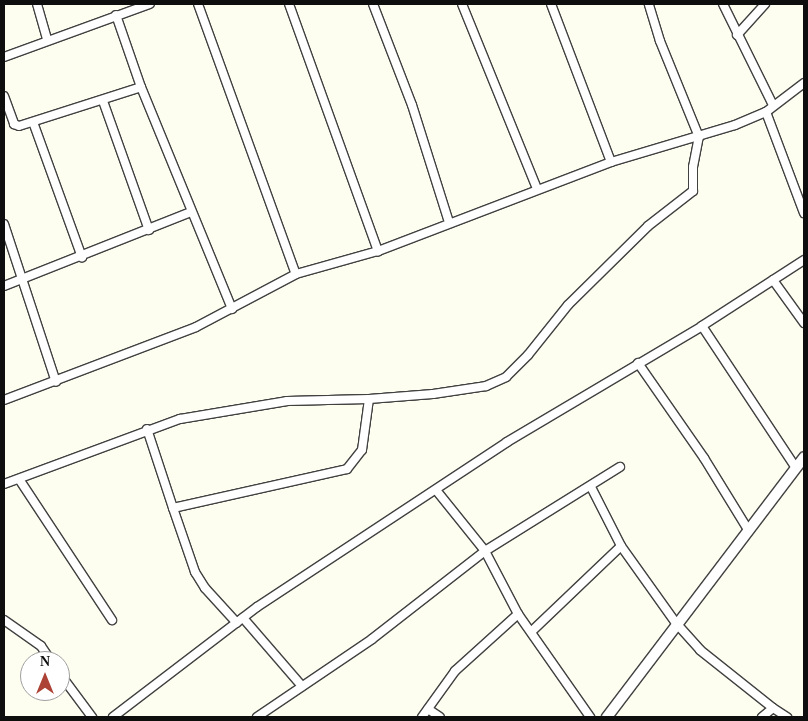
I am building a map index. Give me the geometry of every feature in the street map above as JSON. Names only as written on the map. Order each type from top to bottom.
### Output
[{"type":"street","points":[[38,4],[47,40]]},
{"type":"street","points":[[121,4],[120,14],[141,87],[232,309]]},
{"type":"street","points":[[4,57],[150,4]]},
{"type":"street","points":[[198,4],[296,274]]},
{"type":"street","points":[[290,4],[378,251]]},
{"type":"street","points":[[373,4],[412,105],[449,222]]},
{"type":"street","points":[[462,4],[537,189]]},
{"type":"street","points":[[551,4],[611,162]]},
{"type":"street","points":[[4,484],[147,429],[225,409],[287,400],[369,399],[486,386],[506,377],[528,355],[568,305],[648,226],[693,191],[693,167],[699,137],[660,41],[649,4]]},
{"type":"street","points":[[723,4],[773,105]]},
{"type":"street","points":[[738,35],[765,4]]},
{"type":"street","points":[[4,400],[56,382],[196,327],[232,309],[273,283],[296,274],[378,251],[449,222],[611,162],[699,137],[766,112],[804,83]]},
{"type":"street","points":[[4,96],[14,124],[33,122],[103,101],[141,87]]},
{"type":"street","points":[[103,101],[149,230]]},
{"type":"street","points":[[766,112],[804,210]]},
{"type":"street","points":[[33,122],[82,257]]},
{"type":"street","points":[[4,286],[24,280],[191,212]]},
{"type":"street","points":[[4,224],[56,382]]},
{"type":"street","points":[[113,717],[240,620],[507,442],[702,326],[804,260]]},
{"type":"street","points":[[773,280],[804,323]]},
{"type":"street","points":[[702,326],[796,468]]},
{"type":"street","points":[[638,363],[704,458],[747,528]]},
{"type":"street","points":[[173,508],[347,469],[362,450],[369,399]]},
{"type":"street","points":[[147,429],[195,572],[205,588],[240,620],[302,686]]},
{"type":"street","points":[[607,717],[747,528],[804,457]]},
{"type":"street","points":[[257,717],[372,639],[485,551],[591,487],[620,467]]},
{"type":"street","points":[[19,479],[112,620]]},
{"type":"street","points":[[591,487],[621,546],[676,623],[700,650],[786,717]]},
{"type":"street","points":[[436,490],[485,551],[518,614],[532,631],[590,717]]},
{"type":"street","points":[[532,631],[621,546]]},
{"type":"street","points":[[422,717],[455,672],[518,614]]},
{"type":"street","points":[[4,620],[40,646],[44,651]]},
{"type":"street","points":[[70,687],[92,717]]},
{"type":"street","points":[[762,717],[773,708]]},
{"type":"street","points":[[428,709],[440,717]]}]
